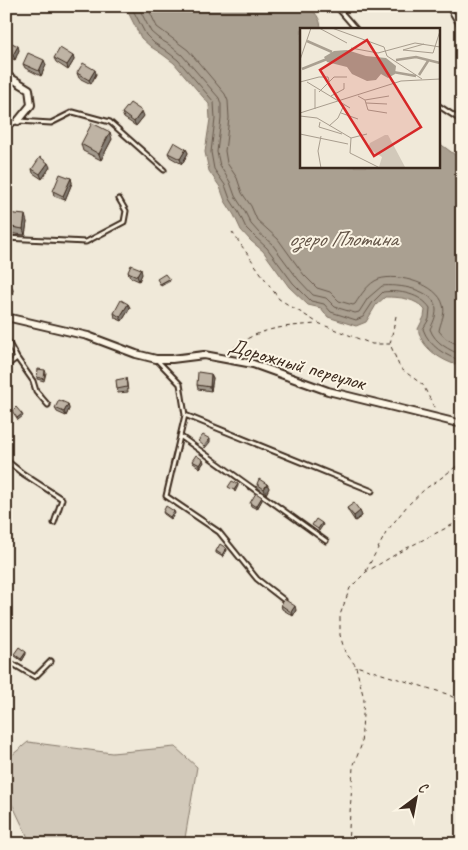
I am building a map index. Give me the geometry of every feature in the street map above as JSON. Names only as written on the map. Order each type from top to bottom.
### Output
[{"type":"street","points":[[6,75],[29,89],[31,105],[18,121]]},
{"type":"street","name":"Дорожный переулок","points":[[6,317],[88,336],[136,354],[156,359],[204,355],[253,364],[328,391],[462,424]]},
{"type":"lane","points":[[336,6],[355,28]]},
{"type":"lane","points":[[448,6],[462,28]]},
{"type":"lane","points":[[440,107],[462,121]]},
{"type":"lane","points":[[6,126],[18,121],[50,123],[73,112],[110,122],[164,170]]},
{"type":"lane","points":[[6,238],[86,242],[124,222],[126,211],[119,199]]},
{"type":"lane","points":[[6,338],[33,381],[36,390],[48,404]]},
{"type":"lane","points":[[6,366],[17,358]]},
{"type":"lane","points":[[156,359],[180,384],[185,415],[166,496],[219,532],[257,580],[284,600]]},
{"type":"lane","points":[[185,415],[372,491]]},
{"type":"lane","points":[[180,436],[326,541]]},
{"type":"lane","points":[[6,460],[22,473],[62,499],[54,523]]},
{"type":"lane","points":[[6,660],[35,677],[51,661]]},
{"type":"path","points":[[232,232],[279,298],[318,323],[372,344],[390,344]]},
{"type":"path","points":[[396,316],[390,344],[400,368],[423,385],[439,418]]},
{"type":"path","points":[[226,360],[231,350],[249,336],[280,327],[318,323]]},
{"type":"path","points":[[366,572],[387,531],[407,506],[425,489],[462,462]]},
{"type":"path","points":[[348,844],[353,767],[361,746],[364,699],[356,666],[345,652],[340,636],[340,615],[350,588],[366,572],[403,550],[452,525],[462,512]]},
{"type":"path","points":[[356,666],[447,694],[462,702]]},
{"type":"shaded area","points":[[28,742],[112,753],[175,747],[197,767],[184,844],[31,844],[6,791],[6,760]]},
{"type":"water","name":"озеро Плотина","points":[[120,6],[307,6],[317,16],[321,28],[300,28],[300,168],[440,168],[440,144],[462,160],[462,366],[439,357],[425,345],[418,329],[425,310],[417,303],[401,298],[385,297],[376,305],[366,322],[356,326],[328,317],[321,308],[308,305],[289,287],[263,251],[241,230],[225,201],[220,187],[209,171],[205,152],[210,119],[209,104],[174,63],[141,38],[129,14]]},
{"type":"building","points":[[6,6],[10,8],[6,17]]},
{"type":"building","points":[[6,40],[18,46],[13,55],[6,52]]},
{"type":"building","points":[[60,48],[73,56],[67,65],[54,58]]},
{"type":"building","points":[[28,53],[44,60],[39,71],[23,64]]},
{"type":"building","points":[[83,63],[95,70],[89,80],[77,73]]},
{"type":"building","points":[[130,103],[142,111],[134,122],[122,113]]},
{"type":"building","points":[[92,123],[110,132],[99,154],[81,144]]},
{"type":"building","points":[[174,142],[186,149],[180,159],[168,153]]},
{"type":"building","points":[[40,157],[48,163],[40,174],[32,169]]},
{"type":"building","points":[[60,174],[71,178],[63,196],[53,191]]},
{"type":"building","points":[[6,213],[25,215],[23,229],[6,226]]},
{"type":"building","points":[[131,265],[141,269],[137,276],[128,272]]},
{"type":"building","points":[[165,274],[169,279],[160,284],[157,279]]},
{"type":"building","points":[[6,284],[11,286],[8,296],[6,296]]},
{"type":"building","points":[[121,300],[128,304],[120,317],[114,313]]},
{"type":"building","points":[[38,369],[45,370],[44,379],[37,377]]},
{"type":"building","points":[[198,372],[211,374],[210,387],[197,385]]},
{"type":"building","points":[[126,378],[127,387],[117,389],[116,380]]},
{"type":"building","points":[[59,400],[68,404],[64,412],[55,408]]},
{"type":"building","points":[[16,407],[22,414],[17,418],[12,411]]},
{"type":"building","points":[[203,435],[210,439],[204,446],[198,441]]},
{"type":"building","points":[[196,455],[203,460],[200,465],[192,461]]},
{"type":"building","points":[[259,479],[267,484],[264,489],[257,484]]},
{"type":"building","points":[[232,481],[238,484],[234,490],[228,487]]},
{"type":"building","points":[[256,493],[262,497],[256,507],[250,503]]},
{"type":"building","points":[[354,503],[360,511],[354,516],[347,508]]},
{"type":"building","points":[[166,506],[174,511],[170,517],[163,512]]},
{"type":"building","points":[[316,519],[322,523],[318,529],[312,525]]},
{"type":"building","points":[[220,544],[226,548],[222,555],[216,551]]},
{"type":"building","points":[[284,599],[295,606],[291,612],[281,605]]},
{"type":"building","points":[[19,647],[26,652],[21,659],[14,654]]}]
